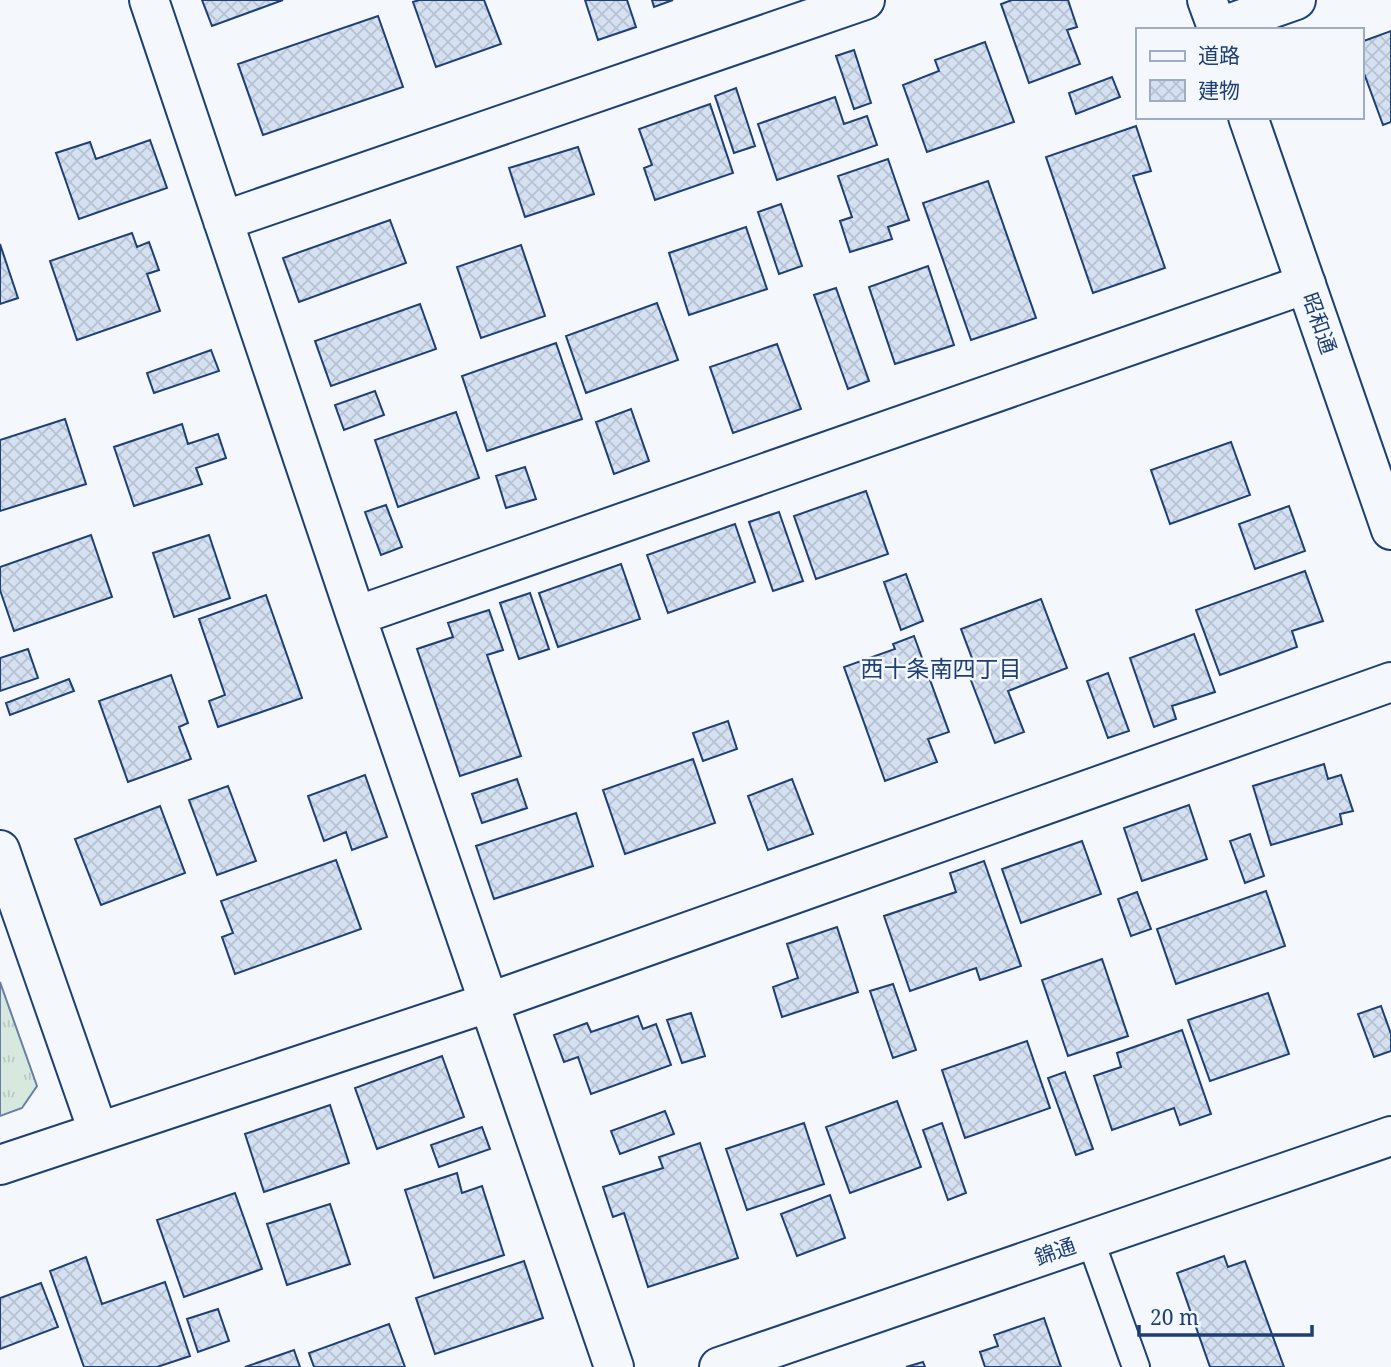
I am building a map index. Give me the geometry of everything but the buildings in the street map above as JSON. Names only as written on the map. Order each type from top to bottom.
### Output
[{"type":"street","points":[[149,0],[356,616],[614,1367]]},
{"type":"street","points":[[223,221],[865,0]]},
{"type":"street","points":[[1214,19],[1296,0]]},
{"type":"street","name":"昭和通","points":[[1249,119],[1391,530]]},
{"type":"street","points":[[356,616],[1306,284]]},
{"type":"street","points":[[0,1165],[490,1002],[1391,682]]},
{"type":"street","points":[[0,850],[98,1131]]},
{"type":"street","name":"錦通","points":[[719,1367],[1391,1136]]},
{"type":"lane","points":[[1090,1239],[1136,1367]]},
{"type":"green space","points":[[0,982],[37,1086],[22,1108],[0,1116]]},
{"type":"district","name":"西十条南四丁目","points":[[941,668]]}]
